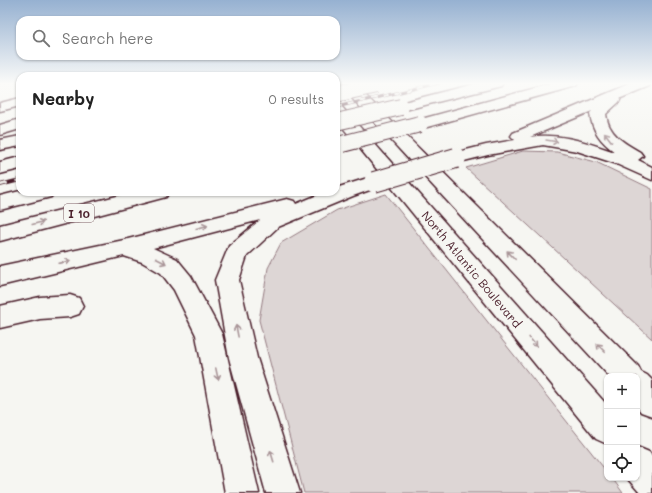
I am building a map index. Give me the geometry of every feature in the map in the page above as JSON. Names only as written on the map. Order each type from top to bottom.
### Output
[{"type":"main road","points":[[367,106],[625,373]]},
{"type":"main road","points":[[340,121],[405,106]]},
{"type":"main road","points":[[340,145],[486,106]]},
{"type":"main road","points":[[486,150],[592,106]]},
{"type":"main road","points":[[606,106],[598,113],[598,123],[612,142],[652,166]]},
{"type":"main road","name":"North Atlantic Boulevard","points":[[340,114],[604,424]]},
{"type":"main road","points":[[0,130],[16,125]]},
{"type":"main road","points":[[340,194],[374,182],[456,158],[486,150],[543,140],[580,146],[620,159],[652,174]]},
{"type":"main road","points":[[0,145],[16,142]]},
{"type":"main road","points":[[0,168],[16,164]]},
{"type":"main road","points":[[340,193],[346,192]]},
{"type":"main road","points":[[0,203],[28,196]]},
{"type":"main road","name":"I 10","points":[[0,233],[143,196]]},
{"type":"main road","points":[[0,276],[124,248],[182,232],[330,196]]},
{"type":"main road","points":[[283,493],[243,358],[227,280],[237,252],[271,222],[336,196]]},
{"type":"main road","points":[[124,248],[150,256],[169,266],[183,282],[209,334],[242,493]]},
{"type":"main road","points":[[0,317],[40,308],[70,306]]},
{"type":"main road","points":[[640,388],[652,400]]},
{"type":"main road","points":[[640,467],[652,481]]},
{"type":"shaded area","points":[[523,151],[557,152],[596,162],[652,189],[652,339],[466,168]]},
{"type":"shaded area","points":[[386,194],[604,468],[604,481],[614,481],[623,493],[304,493],[259,320],[268,268],[281,243],[337,210]]},
{"type":"railway","points":[[0,185],[16,181]]}]
